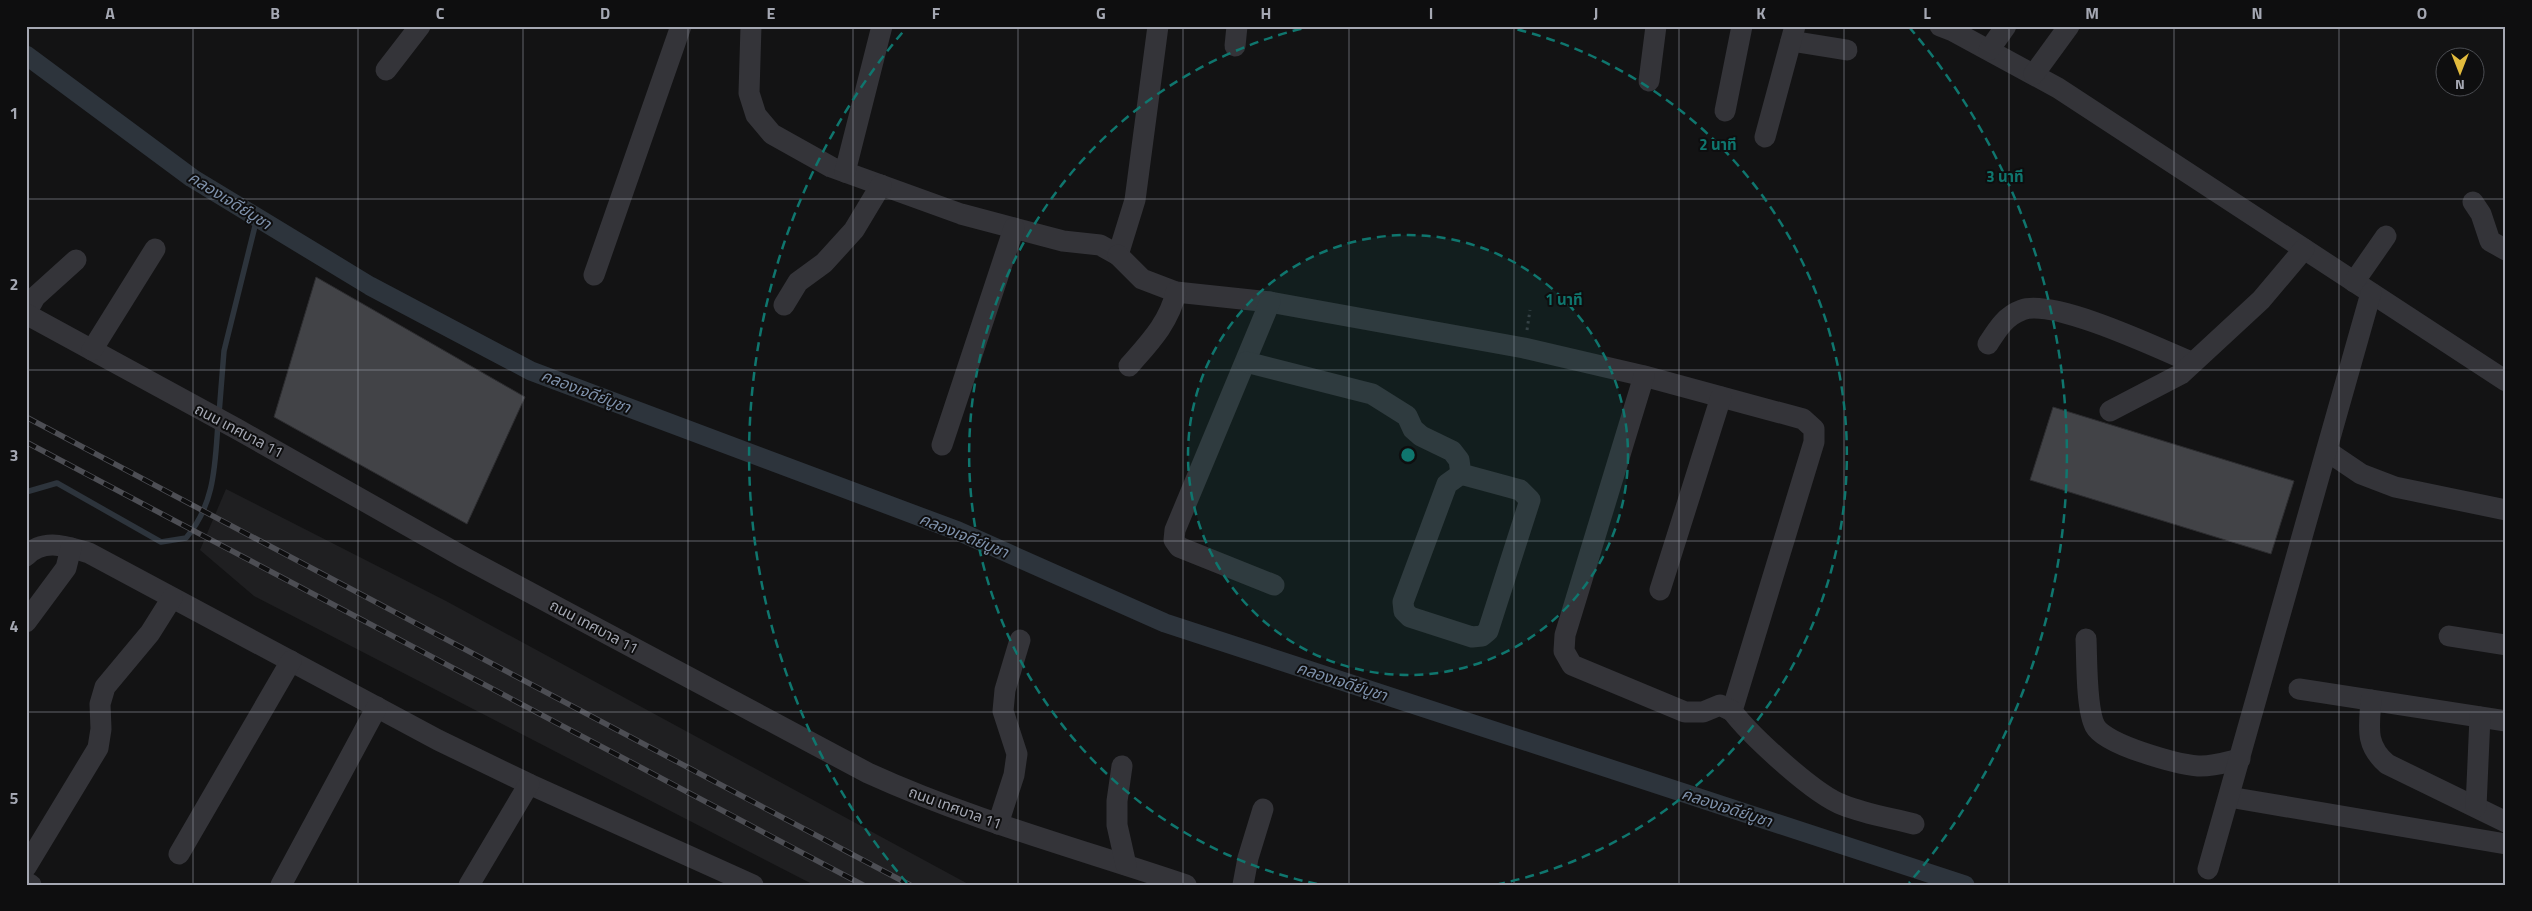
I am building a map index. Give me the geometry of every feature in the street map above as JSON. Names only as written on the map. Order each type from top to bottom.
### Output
[{"type":"street","points":[[386,70],[420,26]]},
{"type":"street","points":[[594,275],[681,26]]},
{"type":"street","points":[[751,26],[749,93],[756,115],[772,134],[831,167],[961,214],[1063,241],[1100,244],[1118,255],[1142,279],[1176,292],[1270,302],[1524,348],[1644,376],[1803,419],[1814,429],[1814,442],[1732,711]]},
{"type":"street","points":[[845,172],[882,26]]},
{"type":"street","points":[[1118,255],[1135,200],[1158,26]]},
{"type":"street","points":[[1649,81],[1656,26]]},
{"type":"street","points":[[1725,112],[1742,26]]},
{"type":"street","points":[[1940,26],[1989,50],[2058,88],[2506,381]]},
{"type":"street","points":[[1989,50],[2006,26]]},
{"type":"street","points":[[2034,74],[2069,26]]},
{"type":"street","points":[[1765,137],[1793,34],[1847,50]]},
{"type":"street","points":[[784,305],[798,282],[824,263],[854,230],[881,185]]},
{"type":"street","points":[[2473,202],[2481,214],[2490,241],[2506,250]]},
{"type":"street","points":[[942,445],[1014,228]]},
{"type":"street","points":[[2208,869],[2327,451],[2362,287],[2386,236]]},
{"type":"street","points":[[92,350],[155,249]]},
{"type":"street","points":[[2110,411],[2181,374],[2261,300],[2304,249]]},
{"type":"street","points":[[26,313],[35,297],[76,260]]},
{"type":"street","points":[[1129,366],[1158,333],[1168,317],[1176,292]]},
{"type":"street","points":[[1270,302],[1175,530],[1174,540],[1179,547],[1274,585]]},
{"type":"street","points":[[1988,344],[2002,322],[2022,310],[2039,306],[2110,328],[2193,363]]},
{"type":"street","name":"ถนน เทศบาล 11","points":[[26,313],[237,429],[465,558],[868,774],[919,796],[998,824],[1186,885]]},
{"type":"street","points":[[1246,362],[1372,394],[1407,416],[1413,429],[1421,436],[1452,451],[1459,460],[1461,474]]},
{"type":"street","points":[[1644,376],[1565,635],[1564,651],[1572,665],[1685,712],[1703,712],[1720,705],[1732,711],[1745,728],[1824,795],[1842,805],[1914,824]]},
{"type":"street","points":[[1660,590],[1721,397]]},
{"type":"street","points":[[2327,451],[2361,474],[2395,487],[2506,510]]},
{"type":"street","points":[[1461,474],[1520,490],[1530,500],[1488,631],[1482,636],[1472,637],[1410,617],[1404,611],[1403,602],[1447,484],[1461,474]]},
{"type":"street","points":[[26,556],[32,550],[57,544],[89,553],[377,707],[529,784],[753,885]]},
{"type":"street","points":[[26,622],[66,568],[71,548]]},
{"type":"street","points":[[26,867],[98,748],[101,729],[100,704],[105,688],[150,633],[172,598]]},
{"type":"street","points":[[2449,636],[2506,645]]},
{"type":"street","points":[[2086,638],[2091,712],[2096,728],[2111,740],[2154,755],[2200,766],[2240,759]]},
{"type":"street","points":[[998,824],[1014,775],[1017,754],[1002,711],[1005,690],[1020,640]]},
{"type":"street","points":[[179,854],[291,661]]},
{"type":"street","points":[[2299,689],[2506,721]]},
{"type":"street","points":[[2370,700],[2370,737],[2375,754],[2387,764],[2506,822]]},
{"type":"street","points":[[281,885],[377,707]]},
{"type":"street","points":[[2476,807],[2480,717]]},
{"type":"street","points":[[1122,766],[1116,801],[1116,825],[1126,865]]},
{"type":"street","points":[[469,885],[529,784]]},
{"type":"street","points":[[2230,797],[2506,844]]},
{"type":"street","points":[[1243,885],[1248,858],[1263,809]]},
{"type":"street","points":[[26,882],[31,885]]},
{"type":"shaded area","points":[[226,489],[446,601],[970,885],[814,885],[254,596],[200,550]]},
{"type":"building","points":[[316,277],[525,397],[467,524],[274,417]]},
{"type":"building","points":[[2053,407],[2294,481],[2271,554],[2030,480]]},
{"type":"waterway","name":"คลองเจดีย์บูชา","points":[[26,55],[192,178],[370,286],[531,371],[958,531],[1165,623],[1965,885]]},
{"type":"waterway","points":[[219,414],[224,351],[257,218]]},
{"type":"waterway","points":[[26,492],[57,483],[161,542],[186,538],[203,512],[212,484],[218,423]]},
{"type":"railway","points":[[26,417],[910,885]]},
{"type":"railway","points":[[26,442],[863,885]]}]
